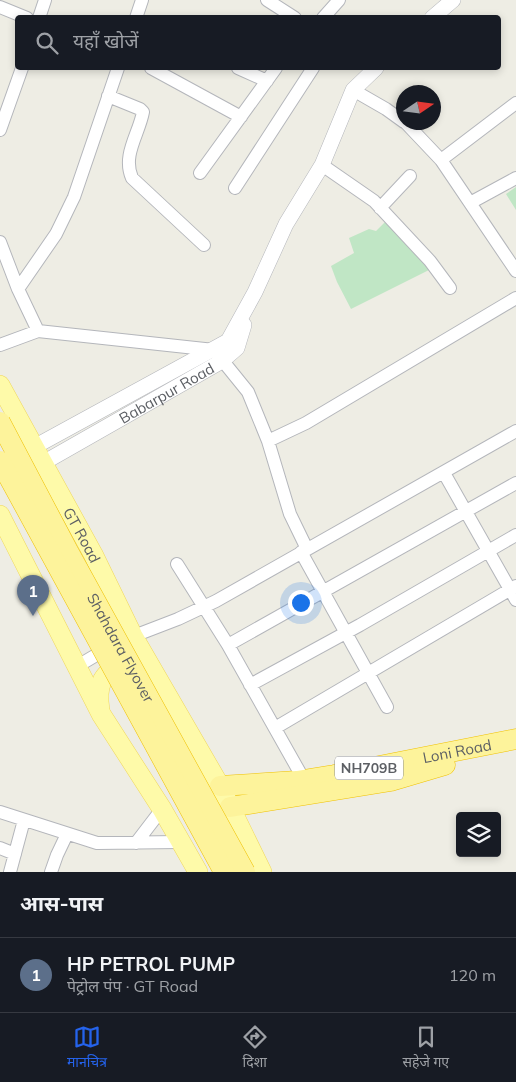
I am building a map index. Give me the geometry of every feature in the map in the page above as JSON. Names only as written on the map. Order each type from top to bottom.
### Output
[{"type":"highway","name":"Shahdara Flyover","points":[[0,422],[68,551],[245,872]]},
{"type":"highway","name":"Shahdara Flyover","points":[[0,461],[224,872]]},
{"type":"highway","name":"Loni Road","points":[[220,786],[304,780],[516,739]]},
{"type":"highway","name":"Loni Road","points":[[230,806],[391,781],[432,768],[516,750]]},
{"type":"main road","name":"GT Road","points":[[0,385],[93,554],[133,636],[220,786],[262,872]]},
{"type":"main road","points":[[0,515],[101,714],[162,809],[179,842],[198,872]]},
{"type":"main road","points":[[101,714],[99,690],[102,678],[113,667],[130,663],[151,668]]},
{"type":"street","points":[[40,15],[45,0]]},
{"type":"street","points":[[137,15],[142,0]]},
{"type":"street","points":[[267,0],[290,15]]},
{"type":"street","points":[[326,15],[339,0]]},
{"type":"street","points":[[436,15],[453,0]]},
{"type":"street","points":[[0,7],[20,15]]},
{"type":"street","points":[[0,130],[21,70]]},
{"type":"street","points":[[18,289],[56,234],[74,197],[117,70]]},
{"type":"street","points":[[155,70],[241,117]]},
{"type":"street","points":[[242,70],[267,81]]},
{"type":"street","points":[[200,173],[275,70]]},
{"type":"street","points":[[235,188],[312,70]]},
{"type":"street","name":"Babarpur Road","points":[[39,455],[218,355],[228,341],[255,292],[286,224],[322,165],[353,90],[374,70]]},
{"type":"street","points":[[353,90],[396,116]]},
{"type":"street","points":[[108,96],[143,112],[128,161],[132,178],[204,244]]},
{"type":"street","points":[[441,160],[516,103]]},
{"type":"street","points":[[412,130],[441,160],[516,271]]},
{"type":"street","points":[[322,165],[374,201],[430,261],[450,288]]},
{"type":"street","points":[[380,208],[410,176]]},
{"type":"street","points":[[470,203],[516,178]]},
{"type":"street","points":[[0,242],[18,289],[38,331]]},
{"type":"street","points":[[268,441],[306,423],[516,298]]},
{"type":"street","points":[[0,346],[38,331],[218,355],[248,392],[268,441],[290,514],[304,550],[323,592],[387,707]]},
{"type":"street","points":[[76,667],[94,655],[133,636],[205,607],[516,431]]},
{"type":"street","points":[[274,728],[514,592],[488,551],[444,472]]},
{"type":"street","points":[[228,645],[516,483]]},
{"type":"street","points":[[250,685],[346,633],[516,535]]},
{"type":"street","points":[[177,564],[228,645],[304,780]]},
{"type":"street","points":[[136,843],[162,809]]},
{"type":"street","points":[[0,812],[97,843],[179,842]]},
{"type":"street","points":[[10,872],[24,820]]},
{"type":"street","points":[[51,872],[68,834]]},
{"type":"street","points":[[0,848],[15,854]]},
{"type":"green space","points":[[516,187],[516,210],[506,194]]},
{"type":"green space","points":[[386,221],[431,269],[351,309],[331,266],[354,253],[349,238],[369,229],[376,231]]},
{"type":"place","name":"HP PETROL PUMP","points":[[33,616]]}]
